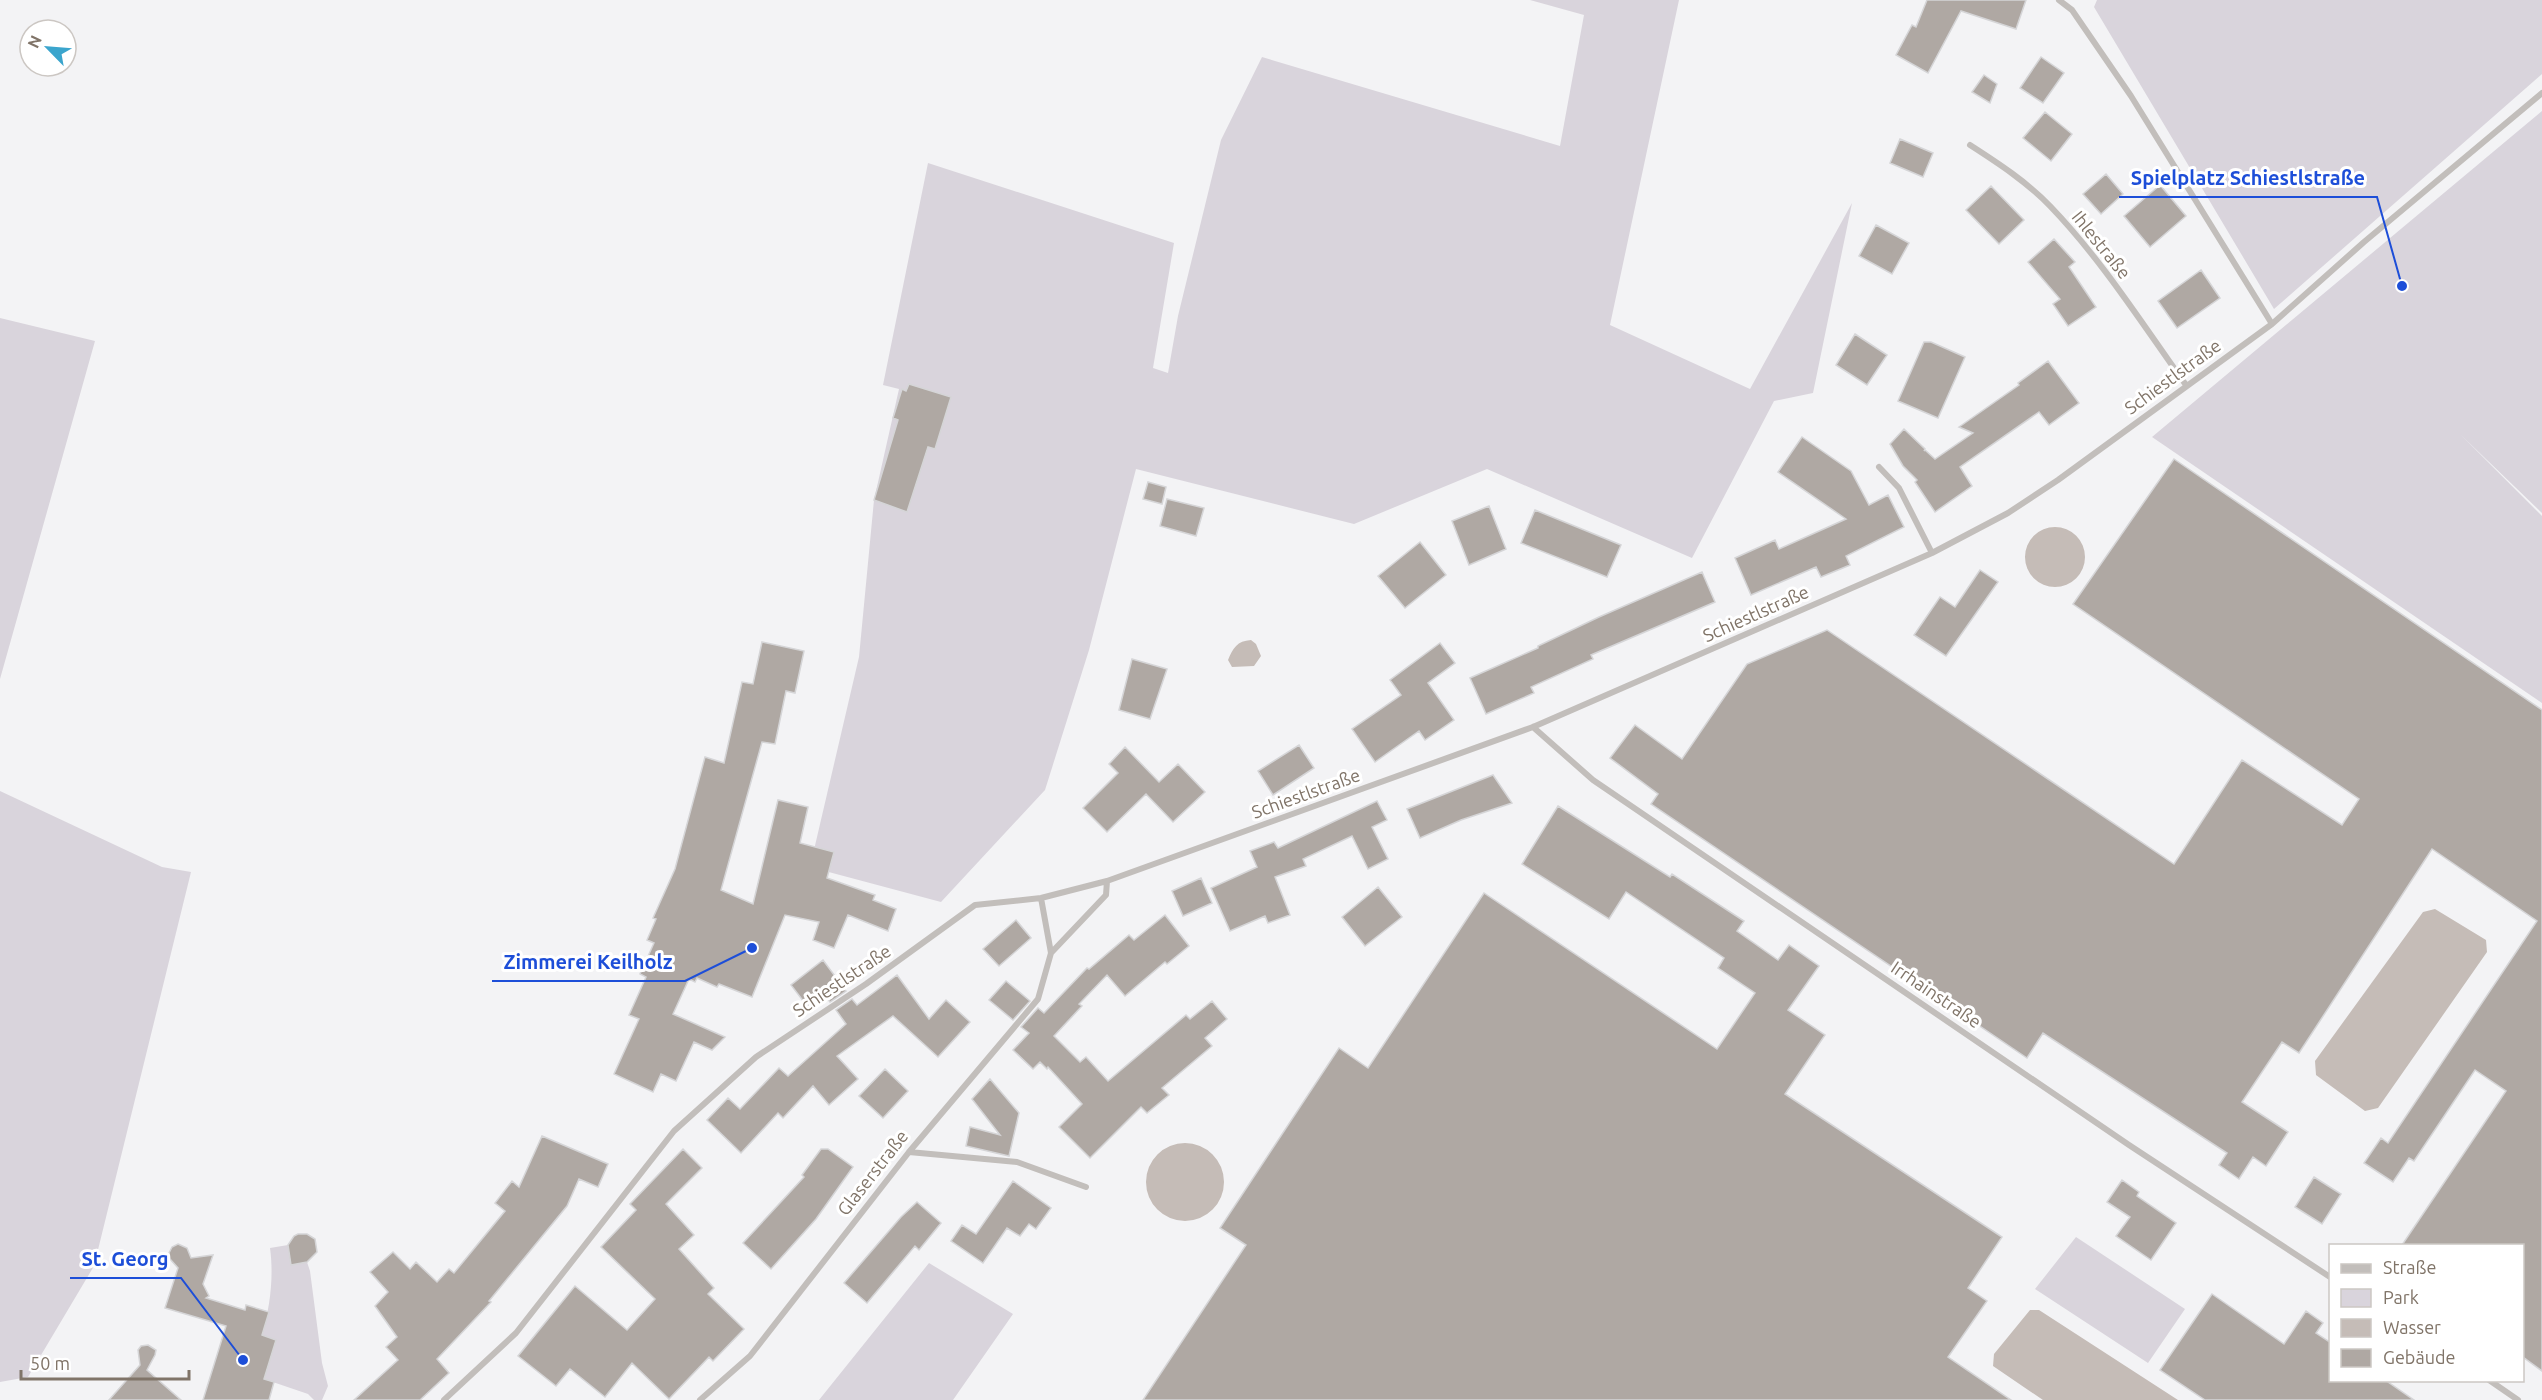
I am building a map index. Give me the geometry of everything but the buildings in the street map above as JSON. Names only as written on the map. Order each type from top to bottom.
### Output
[{"type":"street","points":[[2060,0],[2072,10],[2131,96],[2272,324]]},
{"type":"street","name":"Schiestlstraße","points":[[444,1400],[516,1333],[674,1131],[756,1057],[866,984],[975,905],[1041,898],[1107,881],[1533,727],[1932,553],[2008,513],[2058,480],[2272,324],[2364,242],[2542,93]]},
{"type":"street","name":"Ihlestraße","points":[[1970,145],[2005,168],[2049,205],[2095,258],[2186,385]]},
{"type":"street","points":[[1880,467],[1899,488],[1932,553]]},
{"type":"street","name":"Irrhainstraße","points":[[1533,727],[1593,780],[2129,1145],[2329,1275]]},
{"type":"street","name":"Glaserstraße","points":[[1051,953],[1106,895],[1107,881]]},
{"type":"street","name":"Glaserstraße","points":[[700,1400],[750,1356],[909,1152],[1038,999],[1051,953],[1041,898]]},
{"type":"street","points":[[909,1152],[1017,1162],[1086,1187]]},
{"type":"street","points":[[2492,1382],[2518,1400]]},
{"type":"green space","points":[[1530,0],[1679,0],[1610,325],[1750,389],[1852,203],[1813,393],[1774,401],[1692,558],[1487,469],[1354,524],[1136,469],[1089,650],[1045,790],[941,902],[810,867],[859,657],[874,500],[899,389],[883,385],[928,163],[1174,243],[1153,368],[1168,373],[1178,316],[1221,140],[1262,57],[1560,146],[1584,15]]},
{"type":"green space","points":[[2097,0],[2542,0],[2542,74],[2274,309],[2094,7]]},
{"type":"green space","points":[[2542,111],[2542,513],[2461,435],[2542,516],[2542,703],[2152,437]]},
{"type":"green space","points":[[0,318],[95,341],[0,679]]},
{"type":"green space","points":[[0,791],[162,867],[191,872],[94,1266],[28,1377],[0,1382]]},
{"type":"green space","points":[[2076,1237],[2185,1309],[2148,1363],[2035,1289]]},
{"type":"green space","points":[[288,1245],[291,1265],[307,1262],[310,1271],[322,1363],[328,1386],[322,1400],[314,1400],[308,1394],[264,1379],[276,1340],[262,1335],[270,1292],[272,1270],[270,1248]]},
{"type":"green space","points":[[929,1263],[1013,1314],[953,1400],[819,1400]]},
{"type":"water","points":[[2055,527],[2072,532],[2080,540],[2085,557],[2080,574],[2072,582],[2055,587],[2038,582],[2030,574],[2025,557],[2030,540],[2038,532]]},
{"type":"water","points":[[1251,640],[1256,644],[1261,656],[1254,666],[1232,667],[1228,660],[1234,649],[1242,642]]},
{"type":"water","points":[[2435,909],[2486,940],[2487,952],[2378,1108],[2365,1111],[2316,1075],[2315,1061],[2423,912]]},
{"type":"water","points":[[1185,1143],[1200,1146],[1212,1155],[1221,1167],[1224,1182],[1221,1197],[1212,1209],[1200,1218],[1185,1221],[1170,1218],[1158,1209],[1149,1197],[1146,1182],[1149,1167],[1158,1155],[1170,1146]]},
{"type":"water","points":[[2030,1310],[2039,1310],[2178,1400],[2043,1400],[1993,1366],[1994,1354]]},
{"type":"place","name":"Spielplatz Schiestlstraße","points":[[2402,286]]},
{"type":"place","name":"Zimmerei Keilholz","points":[[752,948]]},
{"type":"place","name":"St. Georg","points":[[243,1360]]}]
